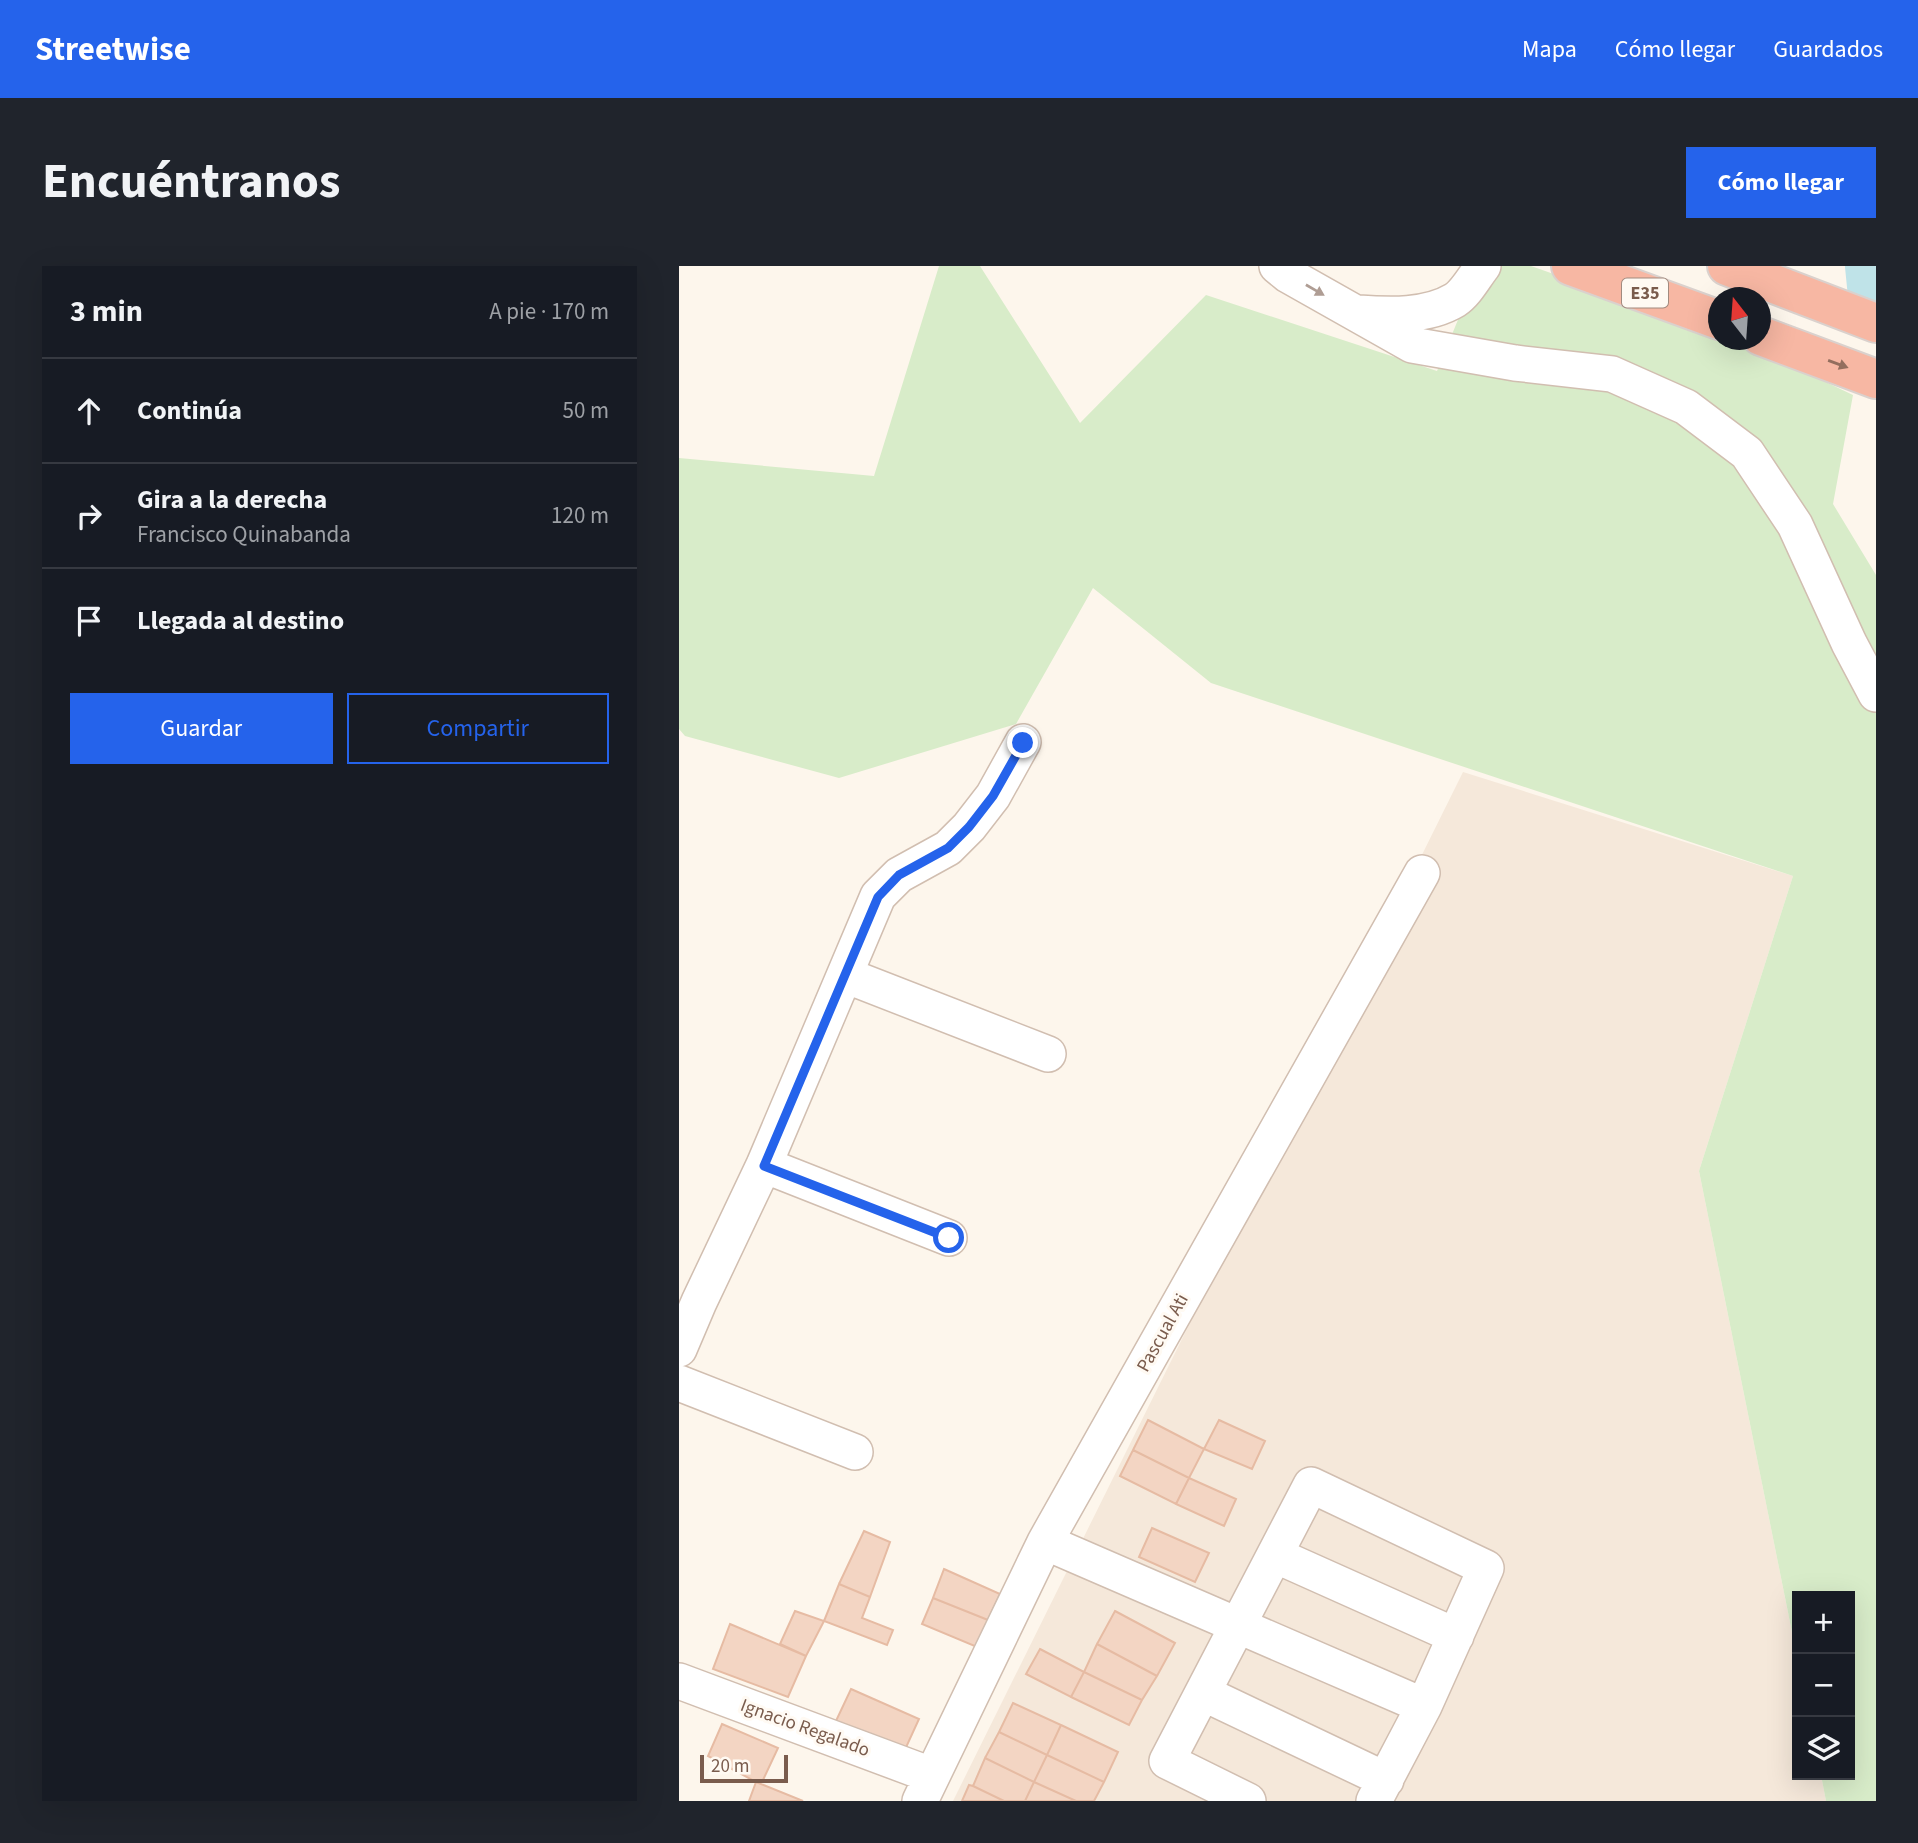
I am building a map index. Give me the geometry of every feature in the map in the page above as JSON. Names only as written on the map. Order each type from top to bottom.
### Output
[{"type":"highway","name":"E35","points":[[1571,266],[1708,316]]},
{"type":"highway","points":[[1727,266],[1876,323]]},
{"type":"highway","points":[[1771,340],[1876,379]]},
{"type":"street","points":[[1277,266],[1288,275],[1412,345],[1515,363],[1612,374],[1686,407],[1747,453],[1795,525],[1849,643],[1876,694]]},
{"type":"street","points":[[1355,313],[1395,316],[1431,309],[1456,300],[1483,266]]},
{"type":"street","points":[[1456,300],[1458,325],[1468,354]]},
{"type":"street","points":[[679,1349],[689,1298],[764,1166],[878,897],[899,875],[948,848],[969,827],[993,796],[1023,743]]},
{"type":"street","name":"Pascual Ati","points":[[926,1788],[1045,1542],[1422,873]]},
{"type":"street","points":[[845,975],[1048,1054]]},
{"type":"street","points":[[764,1166],[949,1238]]},
{"type":"street","points":[[679,1382],[855,1452]]},
{"type":"street","points":[[1203,1693],[1380,1790],[1424,1706],[1486,1568],[1311,1485],[1167,1761],[1248,1801]]},
{"type":"street","points":[[1045,1542],[1424,1706]]},
{"type":"street","points":[[1275,1555],[1456,1636]]},
{"type":"street","name":"Ignacio Regalado","points":[[679,1681],[926,1788]]},
{"type":"shaded area","points":[[1463,772],[1793,876],[1699,1171],[1792,1632],[1792,1780],[1822,1780],[1826,1801],[953,1801]]},
{"type":"green space","points":[[939,266],[980,266],[1080,423],[1206,295],[1437,371],[1480,266],[1531,266],[1708,328],[1708,350],[1759,350],[1853,395],[1833,504],[1876,575],[1876,1801],[1826,1801],[1822,1780],[1855,1780],[1855,1591],[1792,1591],[1792,1632],[1699,1171],[1793,876],[1211,683],[1093,588],[1016,724],[839,778],[685,736],[679,729],[679,458],[874,476]]},
{"type":"building","points":[[1148,1420],[1204,1449],[1189,1478],[1133,1450]]},
{"type":"building","points":[[1219,1420],[1265,1441],[1252,1469],[1204,1449]]},
{"type":"building","points":[[1133,1450],[1189,1478],[1176,1504],[1120,1476]]},
{"type":"building","points":[[1189,1478],[1236,1499],[1224,1526],[1176,1504]]},
{"type":"building","points":[[1152,1528],[1209,1553],[1195,1582],[1139,1557]]},
{"type":"building","points":[[864,1531],[890,1542],[870,1597],[839,1584]]},
{"type":"building","points":[[944,1569],[1000,1594],[988,1620],[933,1598]]},
{"type":"building","points":[[839,1584],[870,1597],[862,1618],[893,1630],[887,1645],[824,1621]]},
{"type":"building","points":[[933,1598],[988,1620],[977,1647],[922,1624]]},
{"type":"building","points":[[795,1611],[824,1621],[806,1656],[780,1644]]},
{"type":"building","points":[[1115,1611],[1175,1643],[1157,1676],[1097,1644]]},
{"type":"building","points":[[730,1624],[806,1656],[788,1697],[713,1669]]},
{"type":"building","points":[[1097,1644],[1157,1676],[1142,1700],[1084,1672]]},
{"type":"building","points":[[1040,1649],[1084,1672],[1071,1697],[1026,1674]]},
{"type":"building","points":[[1084,1672],[1142,1700],[1129,1725],[1071,1697]]},
{"type":"building","points":[[851,1689],[919,1719],[903,1754],[835,1723]]},
{"type":"building","points":[[1013,1703],[1061,1725],[1047,1755],[999,1732]]},
{"type":"building","points":[[722,1724],[778,1748],[763,1780],[756,1782],[708,1756]]},
{"type":"building","points":[[1061,1725],[1118,1752],[1104,1782],[1047,1755]]},
{"type":"building","points":[[999,1732],[1047,1755],[1034,1782],[985,1758]]},
{"type":"building","points":[[1047,1755],[1104,1782],[1094,1801],[1076,1801],[1034,1782]]},
{"type":"building","points":[[985,1758],[1034,1782],[1025,1801],[1004,1801],[973,1786]]},
{"type":"building","points":[[756,1782],[803,1801],[749,1801]]},
{"type":"building","points":[[1034,1782],[1076,1801],[1025,1801]]},
{"type":"building","points":[[969,1785],[973,1786],[1004,1801],[962,1801]]},
{"type":"waterway","points":[[1871,266],[1876,316]]},
{"type":"route","points":[[949,1238],[764,1166],[878,897],[899,875],[948,848],[969,827],[993,796],[1023,743]]}]
